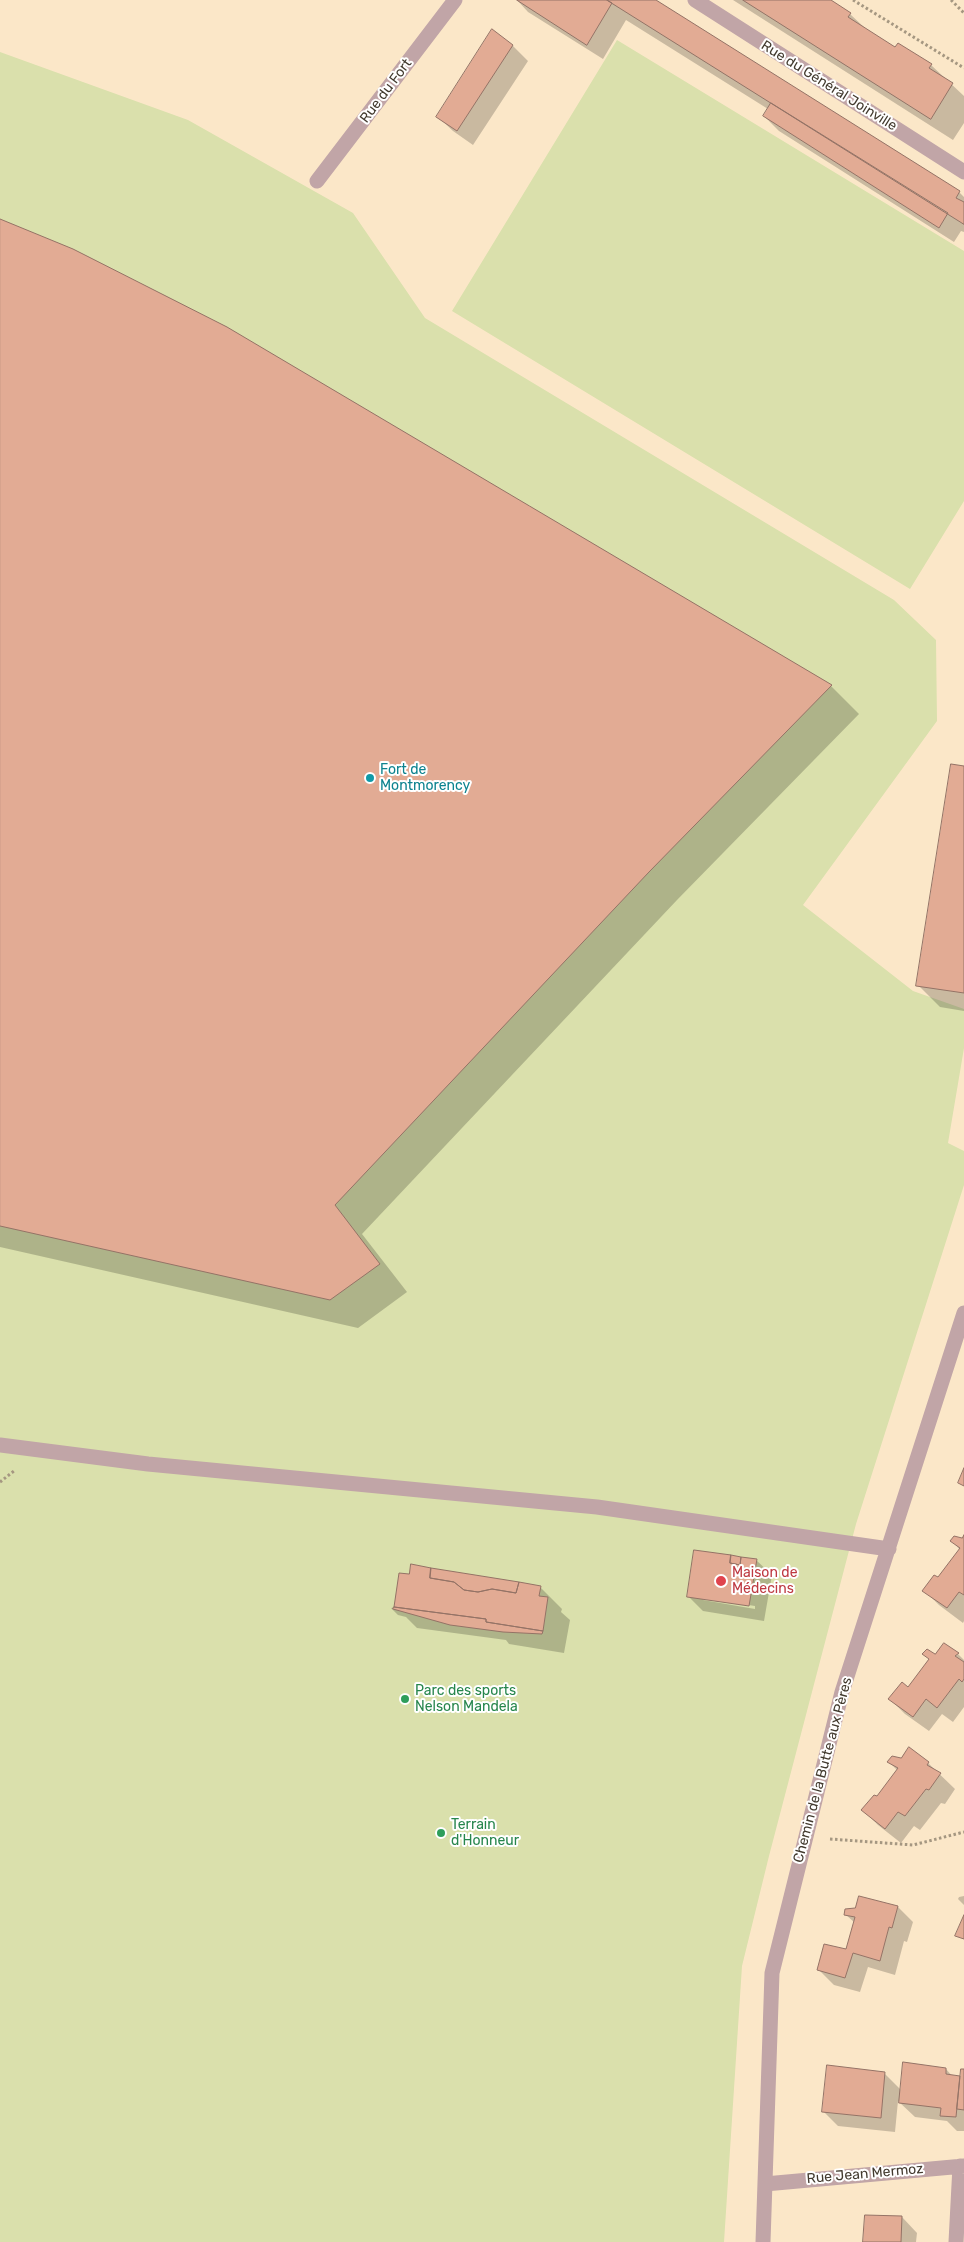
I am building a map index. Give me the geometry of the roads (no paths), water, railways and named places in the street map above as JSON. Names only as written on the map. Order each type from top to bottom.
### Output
[{"type":"street","name":"Rue du Fort","points":[[318,181],[455,0]]},
{"type":"street","name":"Rue du Général Joinville","points":[[695,0],[964,172]]},
{"type":"street","name":"Chemin de la Butte aux Pères","points":[[763,2242],[772,1973],[842,1692],[890,1549],[964,1313]]},
{"type":"street","points":[[0,1445],[148,1464],[597,1507],[890,1549]]},
{"type":"street","points":[[956,2242],[962,2166]]},
{"type":"street","name":"Rue Jean Mermoz","points":[[765,2184],[962,2166]]},
{"type":"place","name":"Fort de Montmorency","points":[[370,778]]},
{"type":"place","name":"Maison de Médecins","points":[[721,1581]]},
{"type":"place","name":"Parc des sports Nelson Mandela","points":[[405,1699]]},
{"type":"place","name":"Terrain d'Honneur","points":[[441,1833]]}]
